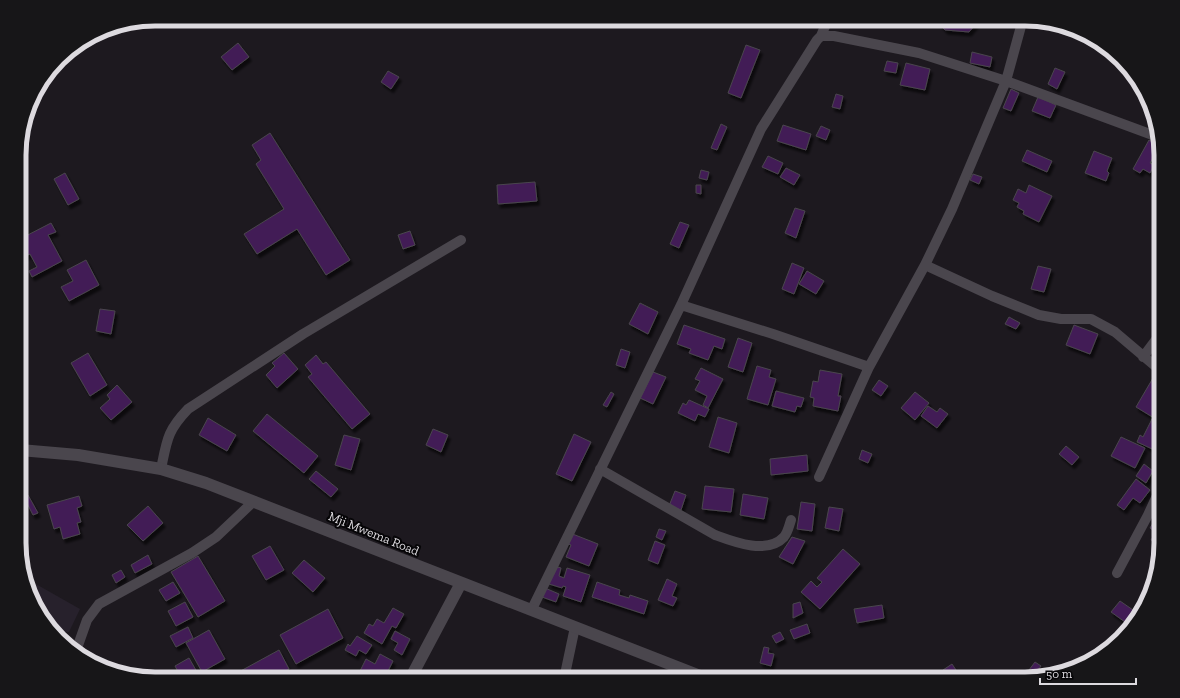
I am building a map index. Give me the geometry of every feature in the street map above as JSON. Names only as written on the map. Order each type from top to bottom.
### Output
[{"type":"main road","name":"Mji Mwema Road","points":[[26,451],[78,455],[161,469],[206,483],[254,500],[461,584],[532,609],[690,672]]},
{"type":"main road","points":[[414,672],[461,584]]},
{"type":"street","points":[[532,609],[681,305],[761,129],[821,36],[825,26]]},
{"type":"street","points":[[819,478],[869,367],[925,265],[952,209],[1006,81],[1021,26]]},
{"type":"street","points":[[821,36],[834,36],[919,53],[1006,81],[1153,135]]},
{"type":"street","points":[[161,469],[167,438],[174,423],[188,409],[303,334],[461,240]]},
{"type":"street","points":[[925,265],[992,296],[1039,315],[1061,319],[1092,319],[1115,332],[1154,366]]},
{"type":"street","points":[[681,305],[766,331],[869,367]]},
{"type":"street","points":[[1143,357],[1154,342]]},
{"type":"street","points":[[600,469],[715,535],[731,541],[751,546],[772,544],[783,538],[791,520]]},
{"type":"street","points":[[78,646],[87,620],[99,604],[192,553],[216,537],[254,500]]},
{"type":"street","points":[[1117,573],[1154,502]]},
{"type":"street","points":[[565,672],[574,626]]},
{"type":"shaded area","points":[[32,582],[80,609],[69,632],[63,633],[48,615]]},
{"type":"building","points":[[942,26],[974,26],[969,32],[945,30]]},
{"type":"building","points":[[238,43],[249,57],[232,70],[221,57]]},
{"type":"building","points":[[746,45],[760,50],[741,98],[728,93]]},
{"type":"building","points":[[972,52],[992,57],[990,67],[970,63]]},
{"type":"building","points":[[887,61],[898,63],[896,73],[884,71]]},
{"type":"building","points":[[906,63],[930,69],[925,90],[900,85]]},
{"type":"building","points":[[1055,68],[1065,72],[1057,89],[1048,84]]},
{"type":"building","points":[[388,71],[399,77],[391,89],[381,82]]},
{"type":"building","points":[[1011,89],[1019,93],[1011,111],[1003,108]]},
{"type":"building","points":[[836,94],[843,96],[840,109],[832,107]]},
{"type":"building","points":[[1038,97],[1056,105],[1050,118],[1032,111]]},
{"type":"building","points":[[721,124],[727,127],[717,150],[711,148]]},
{"type":"building","points":[[783,125],[811,134],[806,150],[777,141]]},
{"type":"building","points":[[821,126],[830,130],[826,140],[816,136]]},
{"type":"building","points":[[270,133],[350,260],[326,275],[297,229],[257,254],[244,234],[284,209],[256,164],[261,160],[252,145]]},
{"type":"building","points":[[1149,140],[1153,142],[1154,156],[1150,163],[1154,165],[1150,173],[1143,169],[1140,173],[1133,169]]},
{"type":"building","points":[[1027,150],[1052,161],[1047,172],[1022,161]]},
{"type":"building","points":[[1094,151],[1112,158],[1107,171],[1109,173],[1106,181],[1085,173]]},
{"type":"building","points":[[768,156],[783,163],[778,174],[762,167]]},
{"type":"building","points":[[786,168],[800,175],[794,185],[780,177]]},
{"type":"building","points":[[701,170],[709,172],[707,180],[699,178]]},
{"type":"building","points":[[65,173],[79,199],[68,205],[54,179]]},
{"type":"building","points":[[973,174],[982,177],[979,184],[970,180]]},
{"type":"building","points":[[535,182],[537,201],[498,204],[497,185]]},
{"type":"building","points":[[696,185],[701,185],[701,194],[696,193]]},
{"type":"building","points":[[1029,185],[1052,196],[1039,222],[1023,214],[1024,211],[1017,207],[1019,203],[1013,200],[1018,189],[1026,193]]},
{"type":"building","points":[[795,208],[805,211],[796,238],[785,233]]},
{"type":"building","points":[[680,222],[689,225],[679,248],[670,244]]},
{"type":"building","points":[[51,223],[56,232],[48,235],[62,261],[32,277],[29,271],[37,267],[30,254],[26,256],[26,236]]},
{"type":"building","points":[[410,231],[415,245],[403,249],[398,235]]},
{"type":"building","points":[[86,260],[99,285],[69,301],[61,287],[73,281],[67,270]]},
{"type":"building","points":[[792,263],[804,268],[794,294],[782,289]]},
{"type":"building","points":[[1038,266],[1051,269],[1044,292],[1031,289]]},
{"type":"building","points":[[807,271],[824,281],[816,294],[799,284]]},
{"type":"building","points":[[640,303],[658,312],[648,334],[629,324]]},
{"type":"building","points":[[100,309],[115,311],[111,334],[96,331]]},
{"type":"building","points":[[1009,317],[1020,323],[1016,329],[1005,324]]},
{"type":"building","points":[[684,325],[725,339],[722,349],[714,346],[708,360],[689,353],[691,349],[677,344]]},
{"type":"building","points":[[1074,325],[1098,334],[1090,354],[1066,345]]},
{"type":"building","points":[[738,338],[752,343],[743,372],[728,367]]},
{"type":"building","points":[[621,349],[630,352],[625,368],[616,365]]},
{"type":"building","points":[[88,353],[107,385],[90,396],[71,363]]},
{"type":"building","points":[[284,353],[298,369],[277,388],[266,375],[275,366],[272,363]]},
{"type":"building","points":[[316,355],[323,364],[326,362],[370,414],[352,429],[308,377],[312,374],[305,365]]},
{"type":"building","points":[[757,366],[771,370],[769,377],[776,379],[768,405],[747,399]]},
{"type":"building","points":[[701,368],[723,379],[708,408],[703,405],[707,396],[695,390],[700,381],[695,379]]},
{"type":"building","points":[[820,370],[842,374],[838,396],[841,396],[838,411],[813,406],[814,398],[810,397],[813,381],[818,382]]},
{"type":"building","points":[[653,372],[666,377],[653,404],[640,398]]},
{"type":"building","points":[[1153,378],[1154,378],[1154,418],[1136,407]]},
{"type":"building","points":[[879,380],[888,386],[881,396],[872,390]]},
{"type":"building","points":[[117,385],[132,402],[111,420],[100,408],[110,399],[107,395]]},
{"type":"building","points":[[776,391],[804,398],[801,407],[797,406],[795,412],[772,406]]},
{"type":"building","points":[[611,392],[614,394],[607,407],[603,405]]},
{"type":"building","points":[[915,392],[929,403],[915,420],[901,408]]},
{"type":"building","points":[[689,400],[709,409],[705,417],[698,414],[695,421],[678,413],[683,403],[686,405]]},
{"type":"building","points":[[928,406],[937,412],[940,408],[948,414],[937,428],[921,416]]},
{"type":"building","points":[[267,414],[318,456],[304,473],[253,431]]},
{"type":"building","points":[[718,417],[737,423],[729,453],[709,447]]},
{"type":"building","points":[[208,418],[236,435],[227,451],[199,435]]},
{"type":"building","points":[[1152,419],[1154,420],[1154,450],[1137,442],[1140,435],[1143,437]]},
{"type":"building","points":[[433,429],[448,435],[441,452],[426,445]]},
{"type":"building","points":[[574,434],[591,442],[572,481],[556,474]]},
{"type":"building","points":[[344,435],[360,439],[351,470],[335,465]]},
{"type":"building","points":[[1121,437],[1145,448],[1135,468],[1111,456]]},
{"type":"building","points":[[1066,446],[1079,457],[1072,465],[1059,454]]},
{"type":"building","points":[[862,450],[872,454],[868,463],[859,459]]},
{"type":"building","points":[[807,455],[808,471],[771,475],[770,459]]},
{"type":"building","points":[[1144,464],[1153,471],[1146,483],[1136,476]]},
{"type":"building","points":[[316,471],[338,489],[331,497],[309,479]]},
{"type":"building","points":[[1136,479],[1150,490],[1140,503],[1133,498],[1124,510],[1117,505]]},
{"type":"building","points":[[705,486],[734,489],[731,512],[702,509]]},
{"type":"building","points":[[675,491],[686,495],[681,510],[669,506]]},
{"type":"building","points":[[743,494],[768,498],[764,519],[740,515]]},
{"type":"building","points":[[28,495],[38,513],[33,515],[26,501],[26,496]]},
{"type":"building","points":[[79,496],[82,506],[77,508],[81,522],[77,523],[80,534],[63,539],[60,527],[54,529],[47,505]]},
{"type":"building","points":[[801,502],[815,504],[812,531],[797,529]]},
{"type":"building","points":[[148,506],[163,523],[143,541],[127,525]]},
{"type":"building","points":[[829,507],[843,509],[839,531],[825,528]]},
{"type":"building","points":[[1154,521],[1154,531],[1150,528]]},
{"type":"building","points":[[659,529],[666,531],[662,540],[656,537]]},
{"type":"building","points":[[570,533],[598,544],[589,566],[566,557],[571,545],[566,543]]},
{"type":"building","points":[[792,537],[805,541],[793,564],[779,557]]},
{"type":"building","points":[[655,541],[665,545],[658,564],[648,560]]},
{"type":"building","points":[[270,546],[284,570],[266,580],[252,556]]},
{"type":"building","points":[[843,549],[860,564],[820,609],[801,592],[811,581],[817,587],[822,582],[817,578]]},
{"type":"building","points":[[148,555],[152,564],[135,573],[131,565]]},
{"type":"building","points":[[198,556],[225,601],[198,617],[171,572]]},
{"type":"building","points":[[304,560],[325,578],[313,592],[292,573]]},
{"type":"building","points":[[554,566],[561,568],[559,576],[564,578],[567,568],[590,575],[581,602],[563,596],[566,587],[563,586],[562,588],[549,584]]},
{"type":"building","points":[[121,570],[125,577],[116,583],[112,575]]},
{"type":"building","points":[[667,579],[677,584],[672,596],[677,598],[673,606],[658,600]]},
{"type":"building","points":[[173,582],[180,593],[166,601],[159,590]]},
{"type":"building","points":[[597,582],[620,590],[619,595],[629,598],[630,595],[648,601],[644,614],[592,597]]},
{"type":"building","points":[[545,588],[559,594],[556,602],[542,597]]},
{"type":"building","points":[[1120,601],[1133,610],[1125,622],[1111,612]]},
{"type":"building","points":[[185,602],[193,617],[176,626],[168,611]]},
{"type":"building","points":[[800,602],[803,613],[793,618],[793,604]]},
{"type":"building","points":[[882,605],[884,618],[857,623],[854,609]]},
{"type":"building","points":[[393,608],[404,614],[396,628],[392,626],[382,644],[364,633],[369,624],[373,626],[377,619],[384,623]]},
{"type":"building","points":[[328,609],[343,638],[296,664],[280,635]]},
{"type":"building","points":[[807,624],[810,633],[794,639],[790,630]]},
{"type":"building","points":[[188,627],[193,638],[176,647],[170,636]]},
{"type":"building","points":[[209,630],[225,659],[202,672],[186,643]]},
{"type":"building","points":[[395,631],[410,639],[402,655],[394,650],[398,643],[391,639]]},
{"type":"building","points":[[780,632],[784,639],[776,643],[772,636]]},
{"type":"building","points":[[357,636],[372,645],[366,654],[359,650],[356,656],[345,650],[348,644],[350,646]]},
{"type":"building","points":[[764,647],[769,648],[768,653],[774,654],[771,666],[760,663]]},
{"type":"building","points":[[279,650],[289,669],[284,672],[239,672]]},
{"type":"building","points":[[380,654],[393,661],[388,672],[360,672],[366,659],[375,664]]},
{"type":"building","points":[[189,658],[197,672],[178,672],[175,666]]},
{"type":"building","points":[[1035,662],[1041,666],[1037,672],[1032,672],[1029,670]]},
{"type":"building","points":[[952,664],[957,672],[944,672],[943,670]]}]
